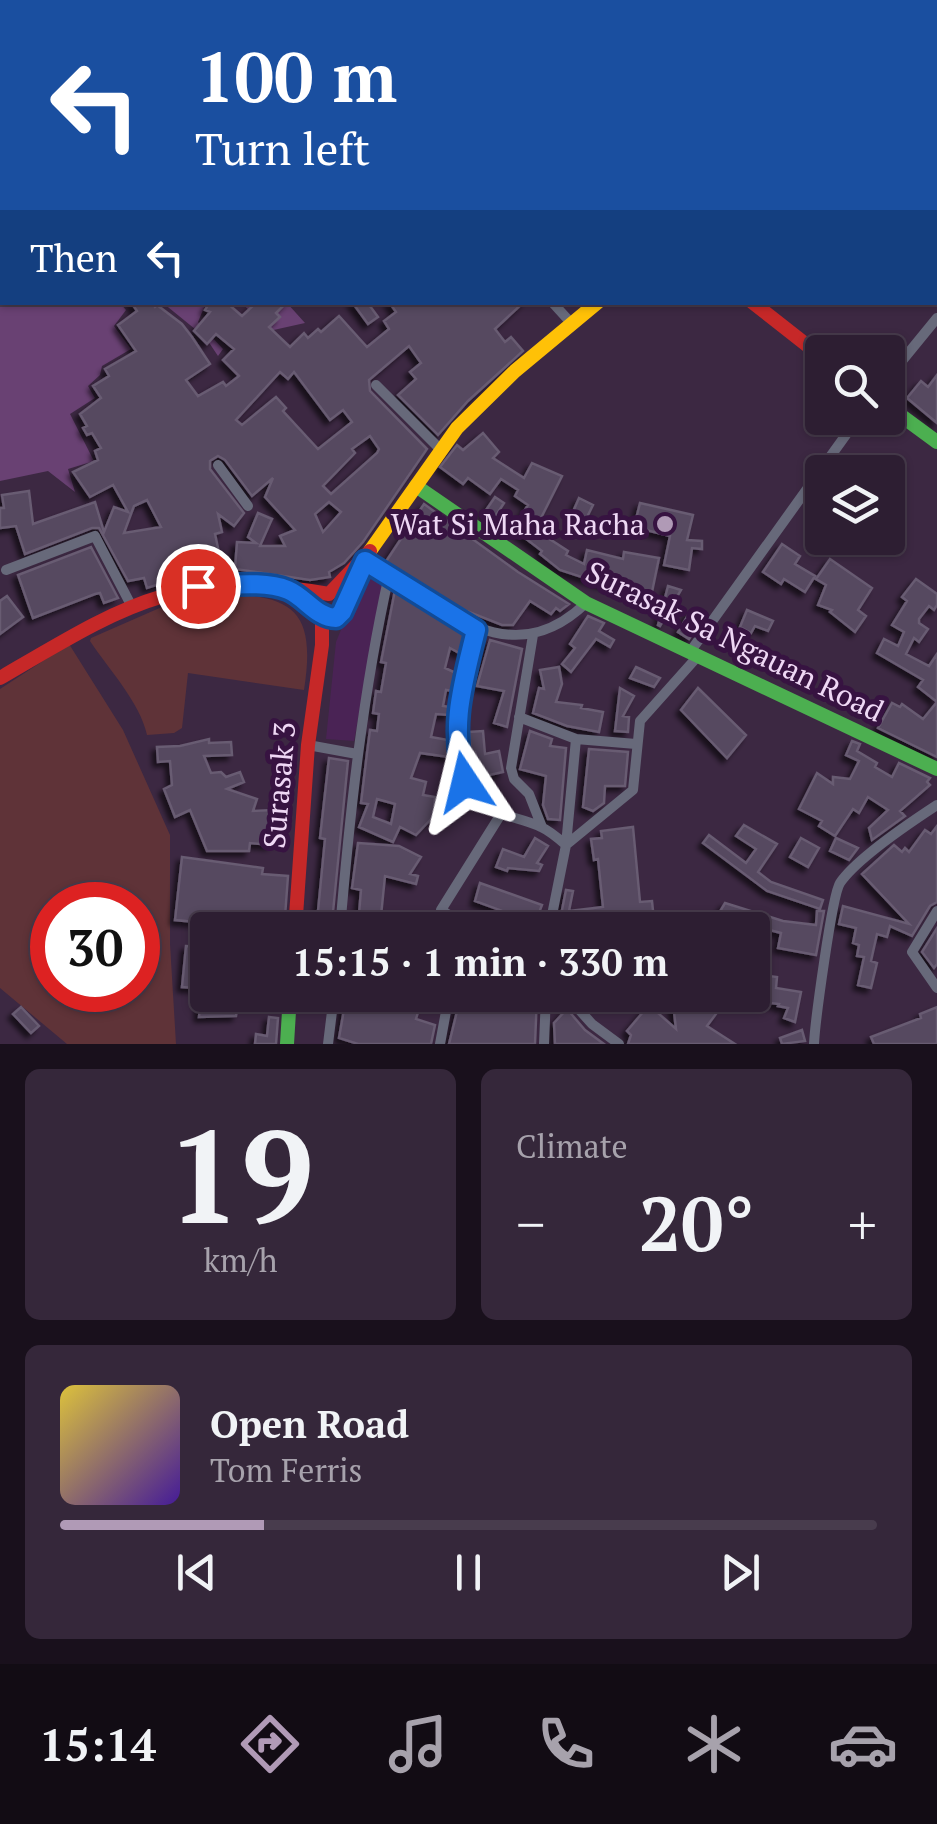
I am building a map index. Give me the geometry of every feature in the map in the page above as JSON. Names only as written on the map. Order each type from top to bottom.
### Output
[{"type":"main road","points":[[322,612],[321,602],[368,556],[440,449],[492,392],[594,305]]},
{"type":"main road","points":[[756,305],[805,344]]},
{"type":"main road","points":[[905,418],[937,442]]},
{"type":"main road","name":"Surasak Sa Ngauan Road","points":[[416,486],[586,603],[937,769]]},
{"type":"main road","name":"Surasak 3","points":[[322,645],[368,556]]},
{"type":"main road","points":[[309,591],[344,577]]},
{"type":"main road","points":[[0,678],[130,605],[198,586],[253,586],[329,594],[340,597],[342,611],[328,618],[290,590]]},
{"type":"main road","name":"Surasak 3","points":[[296,912],[322,612]]},
{"type":"main road","points":[[287,1044],[289,1012]]},
{"type":"street","points":[[555,305],[572,324]]},
{"type":"street","points":[[905,357],[937,318]]},
{"type":"street","points":[[376,385],[440,449]]},
{"type":"street","points":[[566,845],[633,790],[640,721],[694,654],[846,435]]},
{"type":"street","points":[[218,466],[248,506]]},
{"type":"street","points":[[6,570],[95,536],[130,605]]},
{"type":"street","points":[[368,556],[476,630],[505,636],[533,635],[568,620],[586,603]]},
{"type":"street","points":[[342,912],[357,754],[389,574]]},
{"type":"street","points":[[476,630],[456,728],[465,782],[475,800],[501,814],[542,827],[566,845]]},
{"type":"street","points":[[533,635],[510,768],[514,779],[529,794],[542,827]]},
{"type":"street","points":[[518,717],[576,739],[636,744]]},
{"type":"street","points":[[553,912],[566,845],[576,739]]},
{"type":"street","points":[[308,745],[357,754]]},
{"type":"street","points":[[814,1044],[815,1012],[826,967],[834,894],[841,881],[879,848],[937,805]]},
{"type":"street","points":[[445,912],[442,910],[501,814]]},
{"type":"street","points":[[936,982],[912,952],[937,911]]},
{"type":"street","points":[[328,1044],[332,1012]]},
{"type":"street","points":[[440,1044],[447,1012]]},
{"type":"street","points":[[544,1044],[545,1012]]},
{"type":"street","points":[[581,1012],[619,1044]]},
{"type":"shaded area","points":[[0,305],[122,305],[126,310],[114,326],[131,349],[102,366],[100,375],[88,386],[95,398],[70,414],[94,461],[68,469],[75,492],[48,471],[0,481]]},
{"type":"shaded area","points":[[165,305],[205,305],[198,322],[223,349],[218,356],[206,338]]},
{"type":"shaded area","points":[[244,305],[289,305],[305,323],[269,331]]},
{"type":"shaded area","points":[[366,569],[384,579],[354,741],[326,739],[336,642]]},
{"type":"shaded area","points":[[213,593],[262,597],[293,611],[306,640],[304,690],[188,673],[182,728],[174,733],[147,735],[131,698],[91,638],[187,596]]},
{"type":"shaded area","points":[[69,644],[123,730],[170,835],[170,944],[176,1044],[67,1044],[0,988],[0,689]]},
{"type":"building","points":[[133,305],[157,305],[182,324],[210,364],[186,380],[198,396],[223,382],[226,386],[239,376],[223,360],[234,349],[216,334],[207,344],[194,331],[210,312],[205,310],[208,305],[229,305],[242,316],[254,305],[284,305],[276,313],[280,317],[269,327],[290,347],[304,333],[308,338],[318,329],[321,332],[339,316],[367,347],[389,329],[384,321],[396,312],[391,305],[521,305],[495,329],[505,342],[511,337],[523,351],[468,401],[438,435],[398,395],[416,379],[410,372],[421,363],[409,346],[369,380],[370,391],[427,449],[363,542],[344,563],[329,572],[330,577],[310,580],[235,569],[237,542],[256,543],[248,537],[258,513],[272,519],[260,546],[285,546],[280,536],[295,530],[265,497],[273,478],[252,496],[218,456],[210,461],[210,469],[244,513],[234,526],[218,514],[222,532],[215,534],[221,562],[215,563],[215,570],[205,570],[206,576],[185,576],[147,588],[144,578],[128,581],[99,528],[25,554],[16,526],[0,528],[2,495],[29,491],[33,524],[95,502],[104,532],[114,507],[128,512],[113,485],[90,497],[73,472],[98,460],[95,451],[101,448],[92,433],[87,435],[80,414],[101,398],[93,386],[109,376],[105,369],[136,351],[118,325],[137,311]],"holes":[[[280,372],[288,379],[294,372],[330,420],[343,410],[352,422],[318,449],[283,411],[286,408],[276,397],[242,425],[236,420]],[[370,436],[379,449],[377,453],[331,494],[323,486],[355,453],[352,449]],[[147,500],[161,527],[124,533],[134,506]],[[329,502],[341,512],[323,532],[315,514]]]},
{"type":"building","points":[[354,305],[369,305],[378,317],[368,324]]},
{"type":"building","points":[[937,375],[937,423],[907,398],[921,381],[928,387]]},
{"type":"building","points":[[483,433],[499,452],[493,458],[524,478],[532,463],[562,476],[541,518],[544,519],[539,528],[545,536],[568,551],[566,555],[584,564],[587,550],[623,559],[624,552],[659,558],[652,592],[600,583],[560,570],[513,529],[528,505],[515,496],[518,490],[501,479],[490,494],[468,478],[463,484],[440,467],[457,445],[463,450]]},
{"type":"building","points":[[495,497],[504,503],[493,520],[484,513]]},
{"type":"building","points":[[579,498],[593,505],[585,521],[572,514]]},
{"type":"building","points":[[640,503],[693,515],[687,540],[702,541],[702,549],[692,548],[689,570],[664,565],[670,536],[634,527]]},
{"type":"building","points":[[424,504],[569,604],[551,614],[530,601],[513,625],[502,625],[451,605],[385,563]]},
{"type":"building","points":[[782,544],[800,556],[795,564],[815,576],[805,592],[784,579],[781,584],[763,572]]},
{"type":"building","points":[[91,547],[118,598],[104,603],[100,593],[95,594],[33,618],[18,575]]},
{"type":"building","points":[[830,559],[872,588],[858,610],[866,616],[855,632],[832,610],[818,605],[826,585],[816,579]]},
{"type":"building","points":[[916,579],[937,594],[937,605],[934,610],[929,606],[919,619],[928,629],[919,642],[914,638],[906,654],[929,666],[937,654],[937,702],[918,687],[923,680],[877,653],[884,639],[898,646],[904,632],[892,625],[907,601],[902,597]]},
{"type":"building","points":[[668,586],[681,590],[660,626],[658,625]]},
{"type":"building","points":[[395,590],[465,635],[461,654],[450,648],[445,668],[456,673],[453,691],[446,690],[443,706],[450,707],[449,715],[436,714],[431,737],[448,740],[449,757],[420,753],[411,778],[426,782],[423,795],[435,797],[433,817],[416,835],[400,827],[393,842],[359,827],[368,804],[361,803],[370,730],[377,731],[379,714],[373,713],[386,663],[381,662]],"holes":[[[377,799],[395,804],[391,824],[373,817]]]},
{"type":"building","points":[[7,596],[23,617],[0,634],[0,601]]},
{"type":"building","points":[[747,610],[773,621],[768,631],[755,626],[751,633],[740,627]]},
{"type":"building","points":[[690,612],[703,619],[689,639],[678,632]]},
{"type":"building","points":[[588,616],[604,623],[599,631],[614,640],[610,647],[596,639],[571,672],[562,664],[575,648],[570,644]]},
{"type":"building","points":[[490,640],[522,649],[507,727],[494,723],[504,691],[477,686]]},
{"type":"building","points":[[559,667],[562,684],[556,702],[603,712],[599,732],[567,726],[533,713],[539,688],[544,689],[540,670]]},
{"type":"building","points":[[636,667],[660,678],[654,687],[630,678]]},
{"type":"building","points":[[620,688],[634,696],[623,716],[629,717],[628,732],[615,731]]},
{"type":"building","points":[[698,688],[746,735],[727,758],[681,710]]},
{"type":"building","points":[[937,702],[937,757],[878,728],[892,703],[900,707],[902,704],[923,719]]},
{"type":"building","points":[[483,731],[485,754],[499,751],[503,772],[480,777],[469,732]]},
{"type":"building","points":[[530,731],[552,739],[550,746],[566,748],[560,820],[548,819],[543,805],[546,776],[520,769]]},
{"type":"building","points":[[209,739],[209,743],[231,742],[232,755],[204,756],[211,773],[221,772],[226,777],[240,772],[244,782],[227,789],[257,799],[253,811],[273,810],[272,824],[282,824],[282,841],[271,840],[271,845],[250,843],[249,851],[207,851],[190,810],[175,817],[164,789],[172,785],[170,761],[158,762],[157,747]]},
{"type":"building","points":[[852,741],[860,744],[857,751],[892,777],[899,763],[930,778],[930,785],[900,811],[905,816],[872,840],[869,828],[888,810],[868,797],[859,813],[853,809],[835,836],[819,826],[822,821],[799,809],[817,773],[833,784],[833,777],[850,779],[859,761],[846,755]]},
{"type":"building","points":[[589,749],[628,752],[625,786],[605,786],[604,803],[593,811],[583,807]]},
{"type":"building","points":[[329,758],[348,761],[333,912],[318,911],[325,839],[320,838]]},
{"type":"building","points":[[744,825],[777,844],[758,872],[771,882],[823,900],[820,909],[767,891],[703,843],[709,835],[746,863],[756,849],[736,836]]},
{"type":"building","points":[[937,826],[937,902],[930,906],[912,936],[890,926],[887,937],[877,934],[871,961],[877,963],[871,988],[858,985],[864,957],[857,956],[859,945],[853,943],[856,928],[839,924],[843,906],[909,924],[862,874],[894,845],[909,852],[925,830],[931,834]]},
{"type":"building","points":[[633,827],[640,902],[652,901],[653,912],[562,912],[566,890],[573,891],[569,911],[603,907],[598,859],[594,860],[591,839],[602,838],[601,831]]},
{"type":"building","points":[[535,838],[548,846],[537,863],[542,865],[539,871],[496,867],[503,849],[524,857]]},
{"type":"building","points":[[801,838],[819,848],[808,867],[790,857]]},
{"type":"building","points":[[836,838],[858,848],[849,860],[830,851]]},
{"type":"building","points":[[358,843],[399,846],[421,857],[410,874],[418,876],[416,884],[385,876],[381,912],[359,912],[361,890],[352,888]]},
{"type":"building","points":[[182,857],[263,868],[262,874],[288,876],[285,912],[190,912],[190,921],[175,920]]},
{"type":"building","points":[[480,883],[542,905],[539,912],[505,912],[475,901]]},
{"type":"building","points":[[725,903],[754,912],[720,912]]},
{"type":"building","points":[[817,911],[824,911],[816,955],[778,948],[781,933],[770,930],[770,917],[816,925]]},
{"type":"building","points":[[937,928],[937,964],[934,968],[922,952]]},
{"type":"building","points":[[186,946],[190,946],[190,988],[182,987]]},
{"type":"building","points":[[770,976],[777,977],[776,988],[801,992],[795,1022],[784,1018],[788,1008],[770,1003]]},
{"type":"building","points":[[21,1007],[39,1026],[31,1033],[13,1014]]},
{"type":"building","points":[[937,1007],[937,1044],[874,1044],[871,1037],[921,1018],[920,1014]]},
{"type":"building","points":[[200,1012],[237,1012],[236,1016],[199,1017]]},
{"type":"building","points":[[344,1012],[418,1012],[416,1019],[435,1025],[431,1044],[358,1044],[339,1038]]},
{"type":"building","points":[[457,1012],[536,1012],[535,1044],[449,1044]]},
{"type":"building","points":[[564,1012],[570,1012],[604,1044],[555,1044],[554,1023]]},
{"type":"building","points":[[643,1012],[657,1012],[676,1029],[674,1012],[716,1012],[707,1026],[735,1044],[628,1044],[631,1035],[627,1031]]},
{"type":"building","points":[[269,1017],[278,1018],[276,1044],[255,1044],[256,1034],[267,1036]]},
{"type":"building","points":[[802,1030],[805,1041],[782,1044],[780,1038]]},
{"type":"traffic: fast","points":[[905,418],[937,442]]},
{"type":"traffic: fast","points":[[416,486],[586,603],[937,769]]},
{"type":"traffic: fast","points":[[287,1044],[289,1012]]},
{"type":"traffic: slow","points":[[370,551],[457,428],[515,371],[594,305]]},
{"type":"traffic: jam","points":[[756,305],[805,344]]},
{"type":"traffic: jam","points":[[0,678],[83,630],[155,598],[232,585],[329,594],[370,551],[344,606]]},
{"type":"traffic: jam","points":[[290,590],[329,618],[342,612],[342,599]]},
{"type":"traffic: jam","points":[[296,912],[322,613]]},
{"type":"place","name":"Wat Si Maha Racha","points":[[665,524]]},
{"type":"route","points":[[198,586],[290,590],[328,618],[336,618],[365,561],[476,630],[456,728],[465,782]]}]
